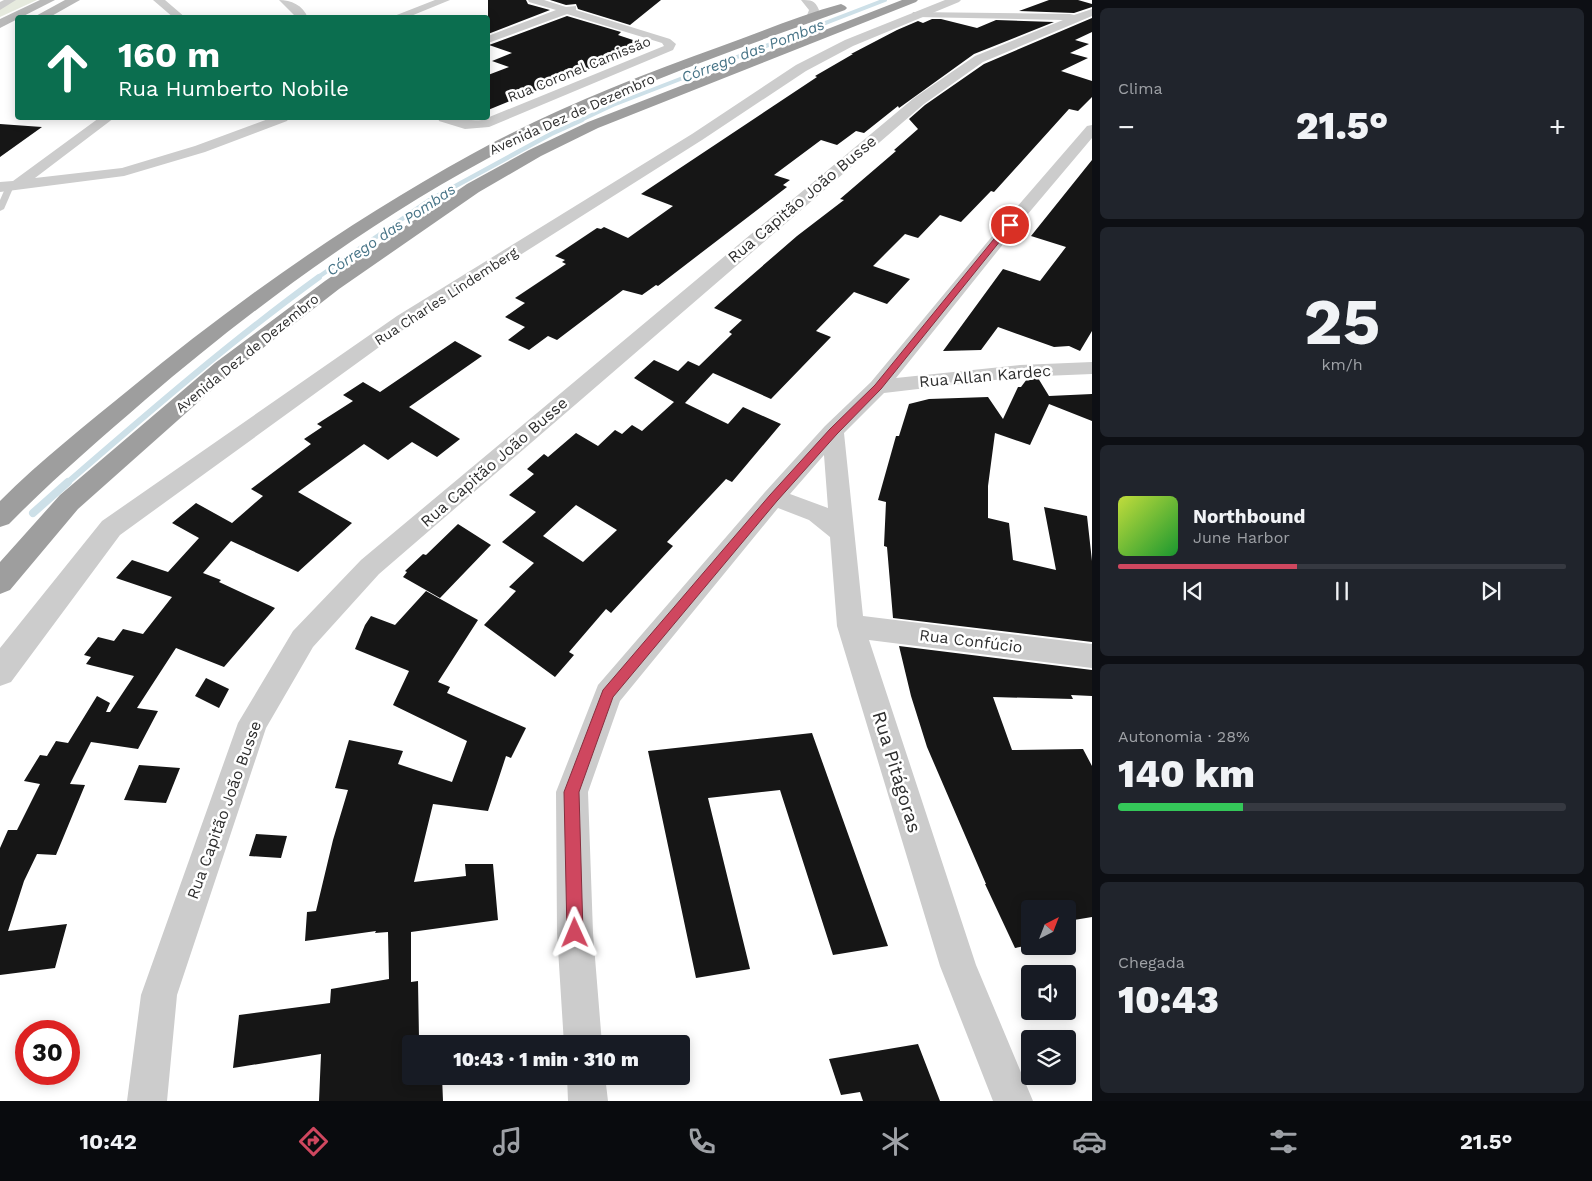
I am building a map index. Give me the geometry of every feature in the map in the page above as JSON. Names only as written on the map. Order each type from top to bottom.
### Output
[{"type":"highway","name":"Avenida Dez de Dezembro","points":[[0,517],[28,489],[181,357],[293,272],[438,180],[505,143],[567,113],[809,9],[852,4]]},
{"type":"highway","name":"Avenida Dez de Dezembro","points":[[0,582],[69,502],[223,368],[332,285],[473,188],[535,153],[593,125],[915,7]]},
{"type":"main road","points":[[18,15],[49,0]]},
{"type":"main road","points":[[44,15],[74,0]]},
{"type":"main road","points":[[0,24],[15,17]]},
{"type":"main road","points":[[0,36],[15,29]]},
{"type":"street","points":[[0,7],[11,0]]},
{"type":"street","points":[[158,0],[177,15]]},
{"type":"street","points":[[284,0],[302,15]]},
{"type":"street","points":[[402,15],[445,0]]},
{"type":"street","name":"Rua Coronel Camissão","points":[[450,120],[465,125],[480,125],[669,48],[670,44],[666,41],[533,0]]},
{"type":"street","name":"Rua Charles Lindemberg","points":[[0,672],[111,528],[404,320],[697,136],[801,68],[915,7],[955,0]]},
{"type":"street","points":[[490,39],[583,3]]},
{"type":"street","points":[[915,7],[1088,16]]},
{"type":"street","name":"Rua Capitão João Busse","points":[[147,1101],[159,995],[253,723],[304,639],[378,561],[919,101],[979,59],[1088,16]]},
{"type":"street","points":[[9,186],[104,120]]},
{"type":"street","points":[[9,186],[124,172],[200,149],[277,120]]},
{"type":"street","points":[[582,1035],[575,933],[572,792],[608,694],[773,498],[833,431],[878,387],[1010,225],[1092,129]]},
{"type":"street","name":"Rua Allan Kardec","points":[[878,387],[1020,371],[1092,368]]},
{"type":"street","name":"Rua Pitágoras","points":[[833,431],[851,626],[958,966],[1013,1101]]},
{"type":"street","points":[[773,498],[808,507],[825,516],[841,532]]},
{"type":"street","name":"Rua Confúcio","points":[[851,626],[1092,656]]},
{"type":"street","points":[[587,1085],[588,1101]]},
{"type":"lane","points":[[1,204],[9,186]]},
{"type":"shaded area","points":[[15,0],[37,0],[0,17],[0,9]]},
{"type":"building","points":[[488,0],[526,0],[528,4],[550,10],[490,33],[490,15],[488,15]]},
{"type":"building","points":[[550,0],[661,0],[630,25],[578,9],[576,4],[566,5]]},
{"type":"building","points":[[1049,0],[1078,0],[1092,4],[1092,7],[1074,13],[1019,11]]},
{"type":"building","points":[[567,16],[621,32],[618,35],[648,45],[490,109],[490,74],[509,67],[492,61],[512,53],[490,45]]},
{"type":"building","points":[[1092,18],[1092,32],[1075,40],[1089,44],[1070,53],[1088,58],[1061,71],[1092,81],[1092,97],[1078,111],[1069,109],[994,192],[991,191],[961,222],[940,215],[918,238],[905,234],[873,266],[910,279],[887,304],[854,292],[816,331],[831,337],[771,399],[713,373],[685,403],[728,424],[743,407],[781,424],[732,482],[726,479],[667,542],[673,546],[611,613],[606,609],[569,652],[574,655],[555,677],[484,625],[516,591],[509,587],[534,563],[502,542],[536,512],[509,495],[534,474],[527,469],[544,454],[548,457],[576,433],[598,446],[615,430],[622,434],[632,425],[642,431],[674,402],[634,378],[654,360],[678,371],[688,361],[699,366],[732,334],[729,332],[742,320],[714,308],[797,236],[844,200],[840,199],[896,151],[894,150],[918,129],[909,119],[925,105],[984,64]],"holes":[[[576,505],[617,530],[583,562],[543,536]]]},
{"type":"building","points":[[932,19],[941,19],[977,28],[996,20],[1054,22],[974,54],[899,108],[898,106],[864,133],[856,131],[837,145],[821,140],[774,175],[790,180],[783,185],[787,187],[658,286],[656,285],[642,295],[623,290],[557,340],[548,336],[529,350],[508,340],[525,327],[505,317],[525,303],[515,298],[566,264],[562,262],[565,260],[555,256],[597,228],[601,229],[604,227],[628,238],[673,206],[641,194],[817,77],[815,76],[853,54],[851,54],[897,30],[918,21],[923,23]]},
{"type":"building","points":[[0,124],[42,127],[0,157]]},
{"type":"building","points":[[1092,160],[1092,331],[1080,351],[1069,346],[1054,347],[998,327],[981,350],[943,351],[1003,269],[1040,281],[1066,247],[1031,236]]},
{"type":"building","points":[[455,341],[482,356],[409,407],[460,439],[437,457],[412,442],[388,460],[364,444],[298,492],[352,523],[298,572],[231,541],[203,573],[221,580],[219,582],[275,608],[224,667],[176,648],[137,708],[158,711],[138,749],[91,742],[70,784],[85,785],[56,855],[37,854],[24,881],[8,931],[67,924],[55,968],[0,975],[0,848],[8,830],[17,830],[40,784],[24,781],[40,755],[47,756],[56,741],[68,743],[97,696],[110,703],[106,712],[110,712],[134,676],[86,664],[91,657],[84,655],[98,637],[114,641],[123,629],[143,634],[172,597],[116,578],[132,560],[168,572],[199,538],[172,523],[196,503],[232,523],[263,496],[251,489],[311,444],[304,439],[322,427],[317,424],[353,401],[343,395],[363,382],[380,392]]},
{"type":"building","points":[[1038,378],[1049,396],[1092,394],[1092,421],[1049,404],[1030,445],[995,433],[988,486],[988,518],[1009,523],[1013,560],[1056,570],[1044,507],[1087,516],[1092,561],[1092,642],[893,618],[887,547],[884,546],[886,502],[878,500],[896,436],[899,436],[909,404],[929,399],[988,397],[1003,419],[1018,387],[1021,387],[1027,379]]},
{"type":"building","points":[[458,524],[491,545],[440,598],[403,577],[407,572],[405,571],[423,554],[426,555]]},
{"type":"building","points":[[426,591],[478,620],[438,682],[450,687],[447,693],[526,728],[511,758],[506,756],[488,811],[433,804],[414,882],[466,876],[465,864],[493,864],[498,920],[411,932],[411,982],[418,981],[419,1035],[402,1035],[402,1085],[442,1085],[443,1101],[319,1101],[321,1054],[233,1068],[239,1015],[330,1003],[331,989],[389,979],[388,932],[375,933],[376,931],[305,941],[307,912],[316,911],[333,840],[348,790],[335,788],[349,740],[403,751],[398,764],[452,782],[467,741],[393,705],[409,671],[355,649],[371,616],[395,625]]},
{"type":"building","points":[[899,646],[1092,670],[1092,696],[1071,695],[1073,699],[993,697],[1012,750],[1083,749],[1092,766],[1092,917],[1076,920],[1076,900],[1021,900],[1021,947],[1015,948],[985,884],[927,747],[911,696]]},
{"type":"building","points":[[206,678],[229,689],[219,708],[195,696]]},
{"type":"building","points":[[812,733],[888,946],[833,955],[780,790],[708,798],[750,969],[696,978],[648,751]]},
{"type":"building","points":[[139,765],[180,768],[166,803],[124,800]]},
{"type":"building","points":[[256,834],[287,836],[281,858],[249,856]]},
{"type":"building","points":[[918,1044],[940,1101],[863,1101],[860,1092],[841,1095],[829,1059]]},
{"type":"waterway","name":"Córrego das Pombas","points":[[579,121],[613,105],[885,0]]},
{"type":"waterway","name":"Córrego das Pombas","points":[[317,278],[428,201],[551,134],[582,120]]},
{"type":"waterway","name":"Córrego das Pombas","points":[[67,483],[222,352],[319,277]]},
{"type":"waterway","name":"Córrego das Pombas","points":[[33,513],[68,482]]},
{"type":"route","points":[[575,933],[572,792],[608,694],[773,498],[833,431],[878,387],[1010,225]]}]
